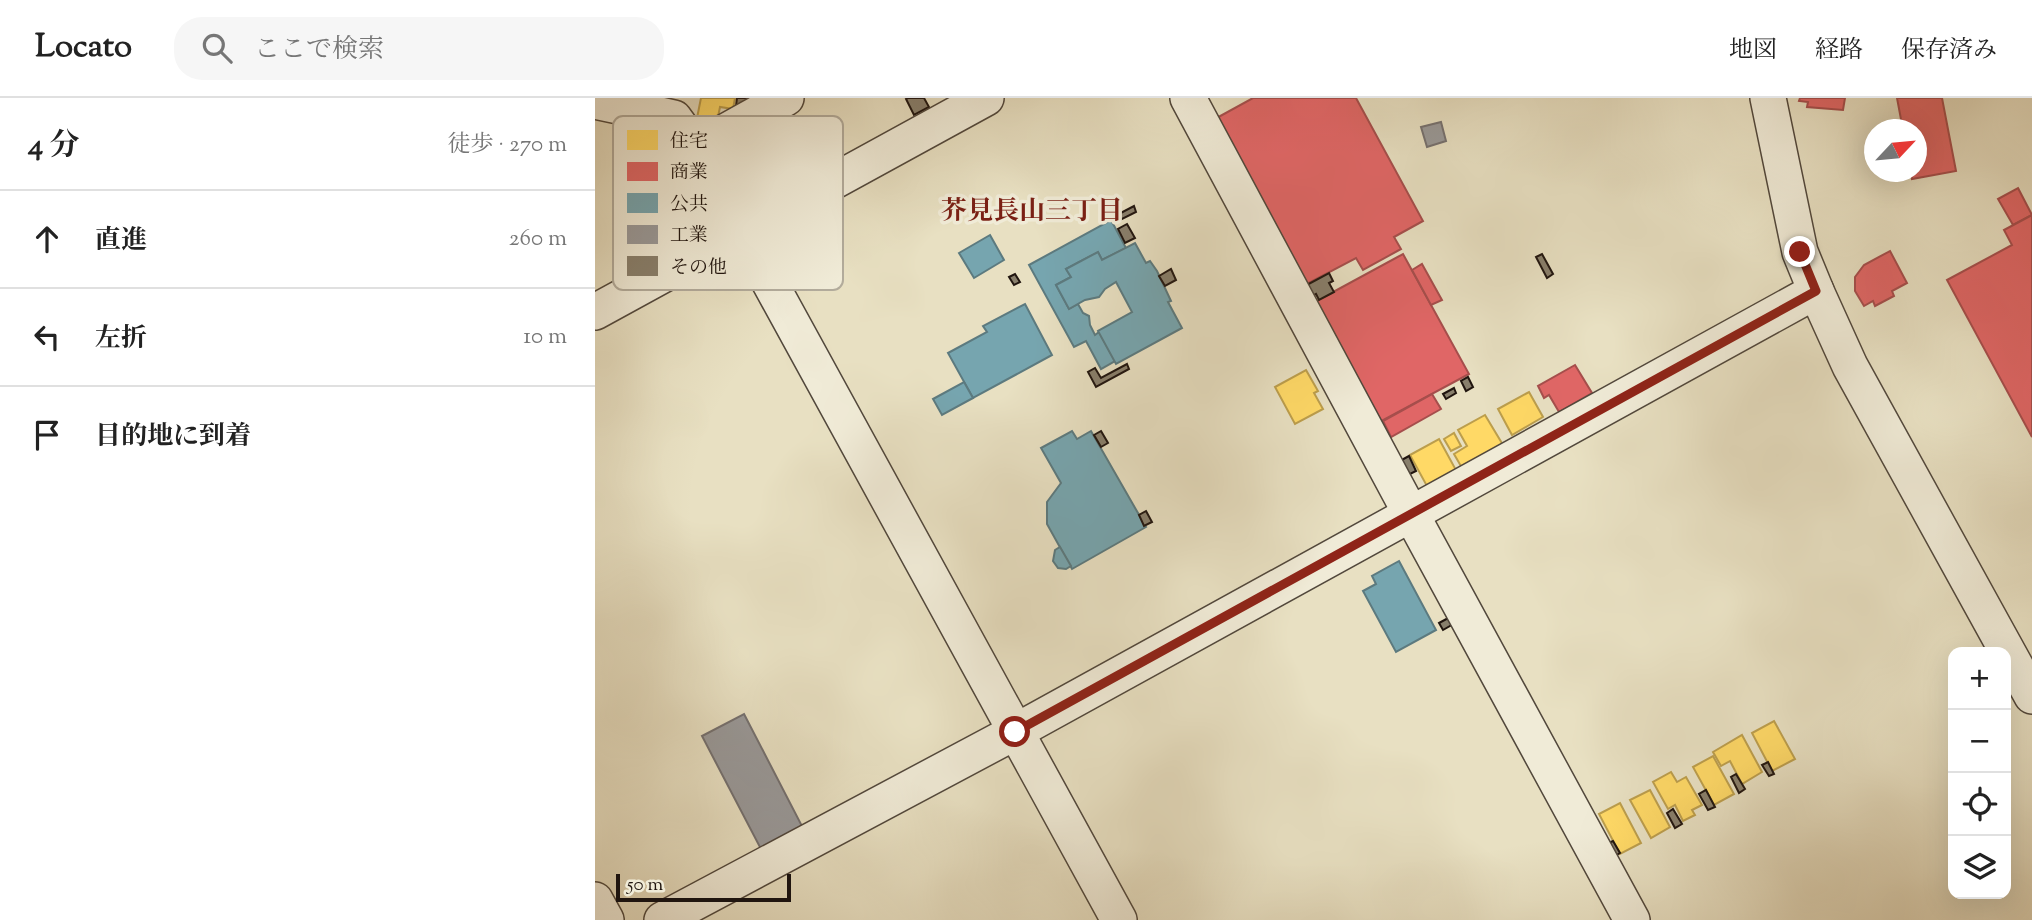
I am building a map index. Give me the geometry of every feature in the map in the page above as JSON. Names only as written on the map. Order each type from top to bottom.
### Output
[{"type":"street","points":[[754,116],[786,98]]},
{"type":"street","points":[[843,176],[986,98]]},
{"type":"street","points":[[1188,98],[1632,920]]},
{"type":"street","points":[[1768,98],[1800,252],[1816,291],[1850,366],[2032,696]]},
{"type":"street","points":[[595,101],[678,108]]},
{"type":"street","points":[[595,312],[635,290]]},
{"type":"street","points":[[774,290],[1119,920]]},
{"type":"street","points":[[662,920],[1015,732],[1816,291]]},
{"type":"street","points":[[595,900],[606,920]]},
{"type":"building: 住宅","points":[[701,98],[735,98],[733,109],[720,107],[718,116],[697,116]]},
{"type":"building: 住宅","points":[[1306,370],[1318,391],[1314,393],[1323,409],[1295,424],[1275,387]]},
{"type":"building: 住宅","points":[[1529,392],[1543,417],[1512,435],[1498,409]]},
{"type":"building: 住宅","points":[[1485,415],[1503,445],[1462,468],[1454,454],[1467,446],[1458,430]]},
{"type":"building: 住宅","points":[[1454,433],[1461,446],[1451,451],[1444,439]]},
{"type":"building: 住宅","points":[[1439,439],[1457,472],[1428,488],[1410,455]]},
{"type":"building: 住宅","points":[[1774,721],[1795,759],[1772,771],[1752,733]]},
{"type":"building: 住宅","points":[[1742,735],[1762,772],[1742,784],[1730,761],[1721,766],[1713,752]]},
{"type":"building: 住宅","points":[[1713,756],[1734,794],[1714,805],[1693,767]]},
{"type":"building: 住宅","points":[[1671,772],[1677,782],[1686,777],[1702,805],[1692,810],[1695,815],[1683,821],[1675,805],[1668,809],[1653,782]]},
{"type":"building: 住宅","points":[[1650,790],[1670,827],[1651,838],[1630,800]]},
{"type":"building: 住宅","points":[[1620,803],[1641,843],[1620,854],[1599,814]]},
{"type":"building: 商業","points":[[1253,98],[1356,98],[1423,221],[1394,237],[1401,249],[1363,270],[1356,258],[1303,286],[1213,120]]},
{"type":"building: 商業","points":[[1800,98],[1845,98],[1843,110],[1807,107],[1808,102],[1799,101]]},
{"type":"building: 商業","points":[[1897,98],[1942,98],[1956,171],[1927,176],[1927,119],[1901,119]]},
{"type":"building: 商業","points":[[2018,188],[2032,215],[2013,225],[1998,199]]},
{"type":"building: 商業","points":[[2032,215],[2032,437],[1947,280],[2012,245],[2004,230]]},
{"type":"building: 商業","points":[[1890,251],[1907,283],[1892,291],[1894,296],[1875,306],[1873,301],[1864,306],[1855,291],[1855,277],[1864,265]]},
{"type":"building: 商業","points":[[1403,254],[1469,374],[1376,424],[1311,304]]},
{"type":"building: 商業","points":[[1422,264],[1442,300],[1431,305],[1412,270]]},
{"type":"building: 商業","points":[[1575,365],[1592,393],[1559,412],[1549,395],[1544,398],[1538,386]]},
{"type":"building: 商業","points":[[1432,394],[1441,409],[1391,437],[1383,421]]},
{"type":"building: 公共","points":[[1111,220],[1126,248],[1102,260],[1098,252],[1066,269],[1071,277],[1056,285],[1069,309],[1078,304],[1083,313],[1089,316],[1095,335],[1099,332],[1115,361],[1101,369],[1086,341],[1074,347],[1029,265]]},
{"type":"building: 公共","points":[[990,235],[1004,260],[974,278],[959,253]]},
{"type":"building: 公共","points":[[1135,243],[1146,263],[1150,261],[1157,271],[1171,301],[1168,302],[1182,328],[1116,364],[1098,331],[1132,312],[1116,282],[1099,297],[1085,300],[1069,309],[1056,285],[1071,277],[1066,269],[1098,252],[1102,260]]},
{"type":"building: 公共","points":[[1025,304],[1052,355],[973,398],[948,353],[987,332],[983,326]]},
{"type":"building: 公共","points":[[964,382],[973,398],[942,415],[933,399]]},
{"type":"building: 公共","points":[[1072,431],[1077,439],[1091,431],[1146,527],[1072,569],[1047,524],[1047,502],[1061,483],[1041,448]]},
{"type":"building: 公共","points":[[1060,547],[1071,566],[1066,569],[1058,568],[1053,561],[1055,550]]},
{"type":"building: 公共","points":[[1399,561],[1436,630],[1396,652],[1363,591],[1376,584],[1372,576]]},
{"type":"building: 工業","points":[[1441,122],[1446,141],[1427,147],[1421,127]]},
{"type":"building: 工業","points":[[744,714],[804,830],[762,851],[702,736]]},
{"type":"building: その他","points":[[737,98],[763,98],[735,114]]},
{"type":"building: その他","points":[[924,98],[929,107],[914,115],[906,99]]},
{"type":"building: その他","points":[[1134,206],[1136,212],[1118,221],[1115,216]]},
{"type":"building: その他","points":[[1127,224],[1135,238],[1125,243],[1118,229]]},
{"type":"building: その他","points":[[1542,254],[1553,274],[1547,278],[1536,257]]},
{"type":"building: その他","points":[[1171,269],[1176,280],[1165,286],[1159,276]]},
{"type":"building: その他","points":[[1329,273],[1333,281],[1329,283],[1334,292],[1319,300],[1316,294],[1309,298],[1303,287]]},
{"type":"building: その他","points":[[1015,274],[1020,282],[1014,285],[1009,277]]},
{"type":"building: その他","points":[[1127,364],[1129,369],[1096,387],[1088,372],[1095,368],[1101,378]]},
{"type":"building: その他","points":[[1468,377],[1473,387],[1466,391],[1461,381]]},
{"type":"building: その他","points":[[1454,388],[1456,393],[1446,399],[1443,394]]},
{"type":"building: その他","points":[[1101,431],[1108,443],[1101,447],[1094,435]]},
{"type":"building: その他","points":[[1409,456],[1416,471],[1406,476],[1398,462]]},
{"type":"building: その他","points":[[1146,511],[1152,522],[1144,526],[1139,515]]},
{"type":"building: その他","points":[[1452,616],[1455,623],[1443,630],[1439,623]]},
{"type":"building: その他","points":[[1768,762],[1774,774],[1769,776],[1762,765]]},
{"type":"building: その他","points":[[1736,774],[1745,789],[1739,793],[1731,777]]},
{"type":"building: その他","points":[[1706,790],[1715,807],[1708,810],[1699,794]]},
{"type":"building: その他","points":[[1673,809],[1682,824],[1675,828],[1667,813]]},
{"type":"building: その他","points":[[1613,841],[1620,853],[1613,857],[1606,844]]},
{"type":"district","name":"芥見長山三丁目","points":[[1032,210]]},
{"type":"route","points":[[1015,732],[1816,291],[1800,252]]}]
